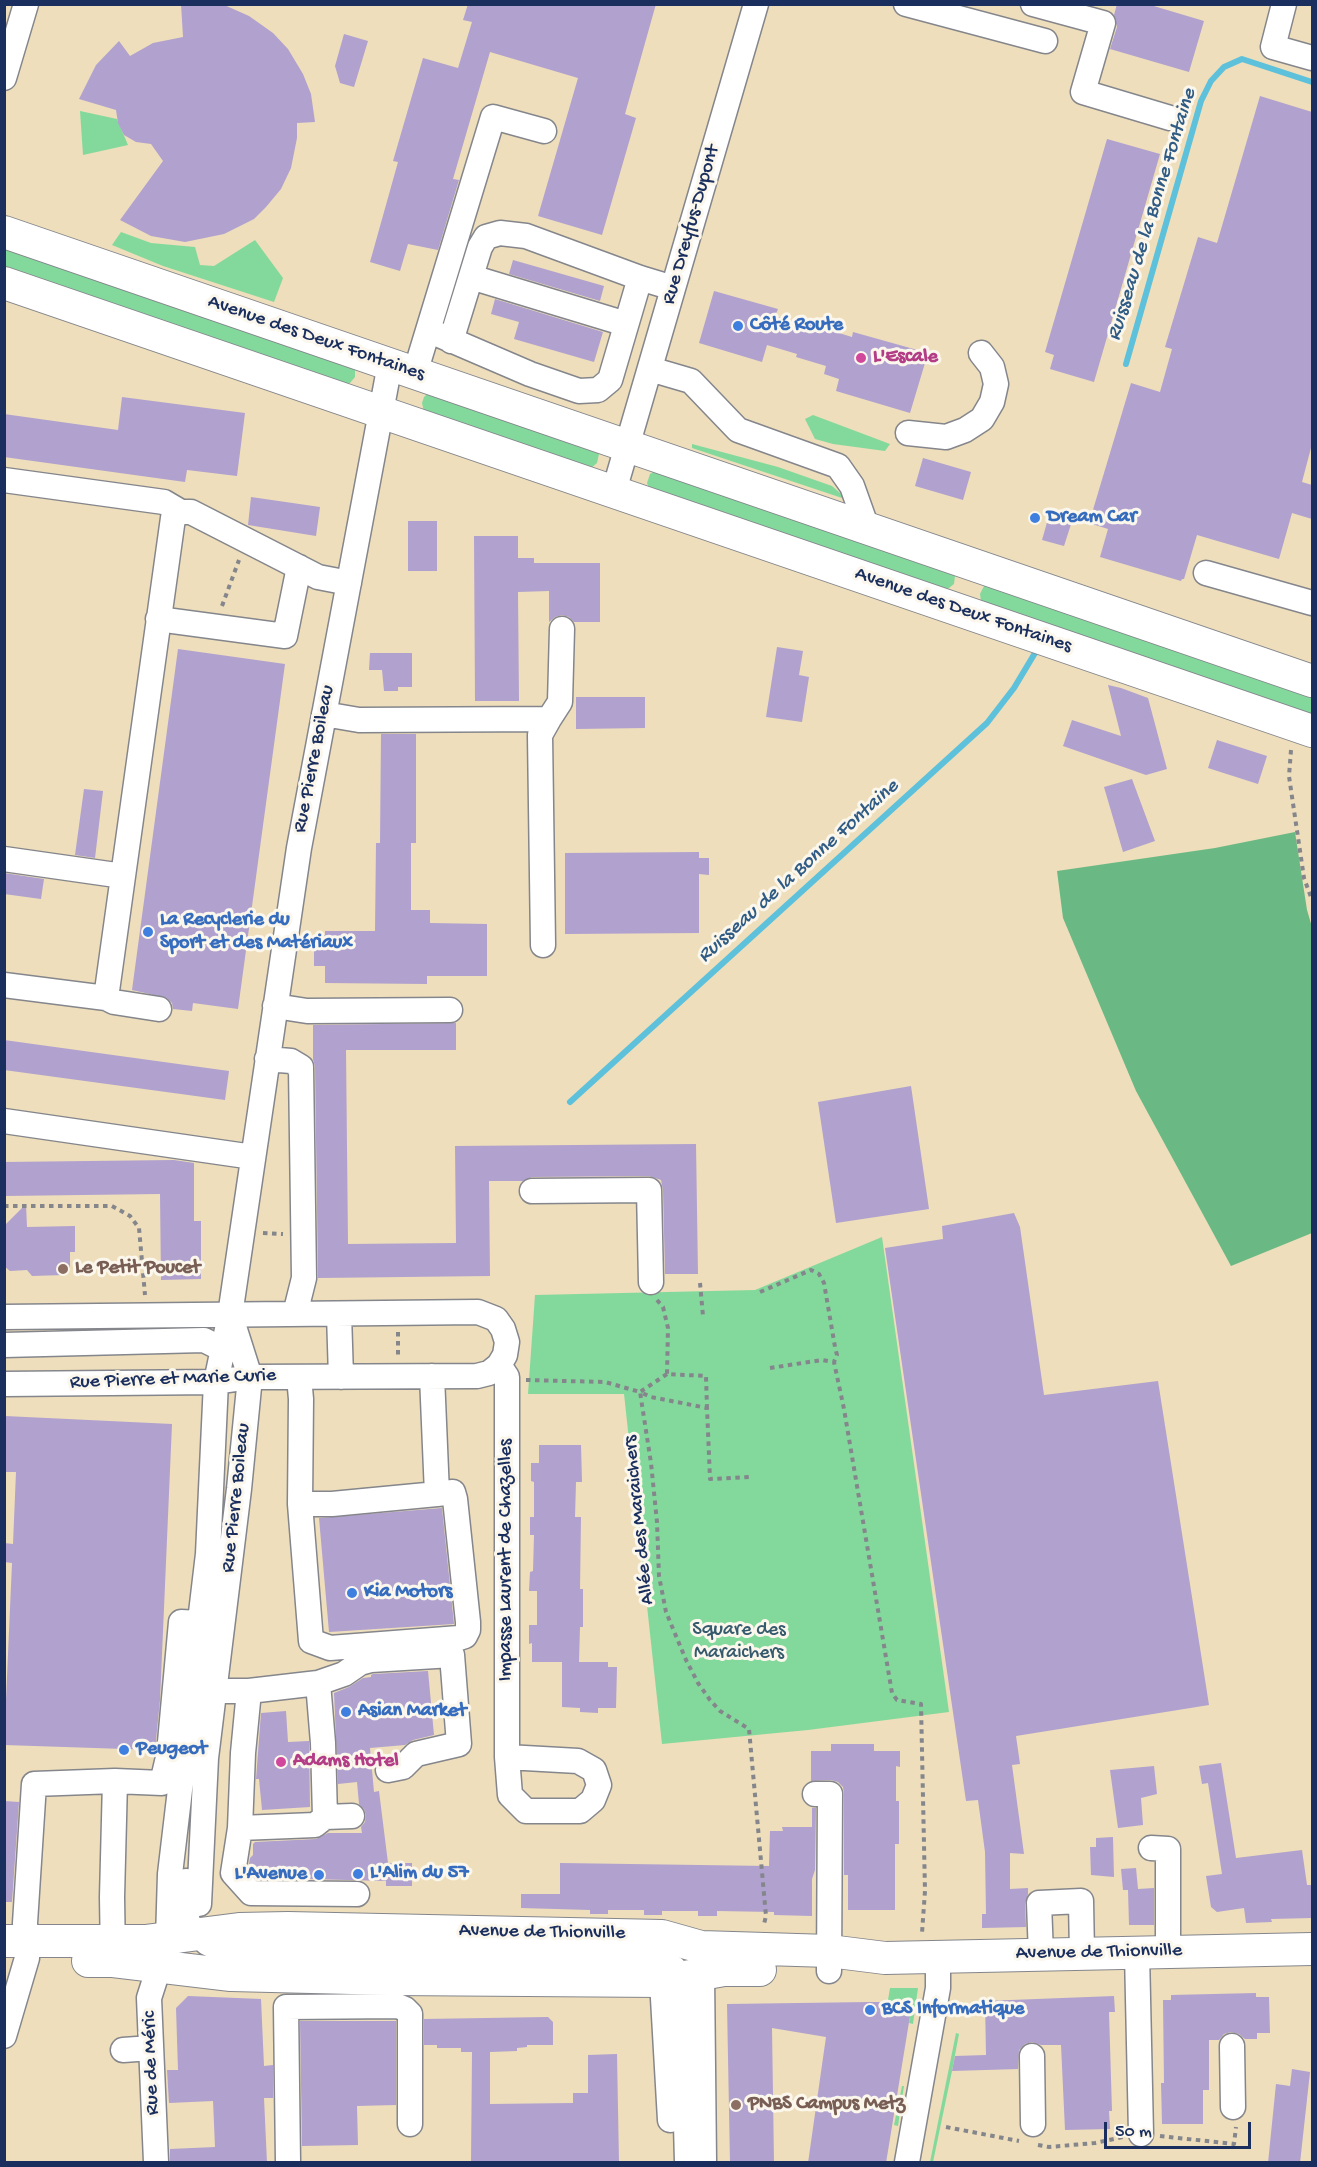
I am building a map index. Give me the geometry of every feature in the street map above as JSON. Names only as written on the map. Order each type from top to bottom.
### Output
[{"type":"main road","name":"Avenue des Deux Fontaines","points":[[4,232],[1312,681]]},
{"type":"main road","name":"Avenue des Deux Fontaines","points":[[4,283],[1304,728]]},
{"type":"main road","name":"Avenue de Thionville","points":[[15,1949],[113,1951],[181,1937],[239,1929],[308,1928],[679,1963],[724,1970],[885,1958],[1312,1949]]},
{"type":"main road","name":"Avenue de Thionville","points":[[181,1937],[192,1971],[231,1975],[308,1992],[392,1993],[679,1963]]},
{"type":"street","points":[[4,78],[26,4]]},
{"type":"street","name":"Rue Dreyfus-Dupont","points":[[627,446],[756,4]]},
{"type":"street","points":[[906,4],[1045,41]]},
{"type":"street","points":[[1033,4],[1103,23],[1083,92],[1170,118]]},
{"type":"street","points":[[1284,4],[1273,47],[1312,58]]},
{"type":"street","name":"Rue Pierre Boileau","points":[[181,1937],[189,1925],[185,1911],[203,1689],[199,1630],[232,1380],[222,1349],[230,1315],[299,848],[381,413],[402,368],[428,330],[493,117],[544,131]]},
{"type":"street","points":[[451,340],[480,247],[486,237],[500,233],[526,236],[673,288]]},
{"type":"street","points":[[471,277],[626,324]]},
{"type":"street","points":[[428,330],[530,374],[579,391],[598,390],[610,380],[640,278]]},
{"type":"street","points":[[908,433],[946,437],[965,430],[982,419],[992,402],[996,384],[992,367],[981,353]]},
{"type":"street","points":[[650,369],[691,381],[738,430],[838,466],[852,486],[867,528]]},
{"type":"street","points":[[614,491],[627,446]]},
{"type":"street","points":[[4,480],[164,502],[181,512],[191,512],[318,578],[348,583]]},
{"type":"street","points":[[106,998],[170,527],[173,518],[181,512]]},
{"type":"street","points":[[158,619],[285,636],[299,567]]},
{"type":"street","points":[[1206,573],[1312,603]]},
{"type":"street","points":[[543,945],[540,735],[560,702],[562,630]]},
{"type":"street","points":[[324,714],[359,720],[549,719]]},
{"type":"street","points":[[4,859],[123,876]]},
{"type":"street","points":[[4,985],[106,998],[114,1002],[159,1008]]},
{"type":"street","points":[[275,1006],[307,1011],[450,1010]]},
{"type":"street","points":[[267,1059],[291,1061],[301,1067],[304,1278],[295,1314]]},
{"type":"street","points":[[4,1121],[253,1157]]},
{"type":"street","points":[[532,1191],[649,1190],[651,1282]]},
{"type":"street","points":[[4,1317],[478,1312],[490,1316],[503,1329],[507,1342],[505,1355],[499,1365]]},
{"type":"street","points":[[339,1314],[341,1377]]},
{"type":"street","name":"Rue Pierre Boileau","points":[[181,1937],[214,1688],[209,1633],[220,1551],[225,1434],[232,1380],[230,1315]]},
{"type":"street","points":[[4,1345],[204,1340],[222,1349]]},
{"type":"street","name":"Rue Pierre et Marie Curie","points":[[4,1384],[483,1375],[499,1365]]},
{"type":"street","name":"Impasse Laurent de Chazelles","points":[[499,1365],[507,1377],[507,1757]]},
{"type":"street","points":[[432,1376],[437,1494]]},
{"type":"street","points":[[299,1377],[301,1399],[300,1504],[311,1641],[330,1648],[465,1636],[468,1630],[453,1492],[332,1504],[300,1504]]},
{"type":"street","points":[[4,2036],[15,1949],[25,1923],[34,1784],[115,1781],[162,1783],[169,1753],[181,1622],[199,1630]]},
{"type":"street","points":[[214,1688],[249,1691],[318,1683],[344,1674],[360,1663],[370,1660],[452,1655],[459,1744],[416,1754],[403,1767],[388,1770]]},
{"type":"street","points":[[318,1683],[323,1743],[325,1817]]},
{"type":"street","points":[[249,1691],[243,1754],[240,1828],[233,1873],[250,1893],[357,1894]]},
{"type":"street","points":[[113,1951],[115,1781]]},
{"type":"street","points":[[815,1794],[830,1794],[829,1961]]},
{"type":"street","points":[[240,1828],[315,1825],[325,1817],[352,1816]]},
{"type":"street","points":[[1150,1848],[1168,1849],[1168,1952]]},
{"type":"street","points":[[307,1893],[308,1928]]},
{"type":"street","points":[[1041,1955],[1040,1903],[1081,1901],[1082,1954]]},
{"type":"street","name":"Avenue de Thionville","points":[[181,1937],[207,1943],[219,1949],[288,1953],[417,1954],[474,1959],[679,1963]]},
{"type":"street","name":"Rue de Méric","points":[[156,2163],[149,1998],[181,1937]]},
{"type":"street","points":[[1137,1953],[1141,2134]]},
{"type":"street","points":[[907,2163],[938,1988],[929,1958]]},
{"type":"street","points":[[671,2163],[670,2101],[663,2011],[679,1963]]},
{"type":"street","points":[[679,1963],[687,2163]]},
{"type":"street","points":[[679,1963],[704,2163]]},
{"type":"street","points":[[288,2163],[285,2007],[308,1992]]},
{"type":"street","points":[[392,1993],[410,2014],[410,2124]]},
{"type":"street","points":[[1232,2046],[1233,2107]]},
{"type":"street","points":[[123,2050],[151,2048]]},
{"type":"street","points":[[1032,2056],[1033,2124]]},
{"type":"path","points":[[216,627],[224,598],[248,542]]},
{"type":"path","points":[[1304,728],[1289,776],[1304,879],[1312,900]]},
{"type":"path","points":[[4,1206],[112,1206],[130,1216],[139,1228],[145,1299]]},
{"type":"path","points":[[242,1232],[282,1234],[303,1224]]},
{"type":"path","points":[[760,1292],[810,1270],[819,1274],[824,1283],[837,1355],[834,1362],[892,1693],[897,1700],[921,1704],[925,1891],[929,1958]]},
{"type":"path","points":[[700,1283],[703,1316]]},
{"type":"path","points":[[663,1307],[668,1339],[667,1374]]},
{"type":"path","points":[[398,1314],[398,1377]]},
{"type":"path","points":[[770,1368],[814,1360],[834,1362]]},
{"type":"path","points":[[640,1392],[667,1374],[706,1376],[710,1479],[750,1477]]},
{"type":"path","points":[[507,1389],[520,1389],[521,1380],[605,1383],[651,1397],[707,1408]]},
{"type":"path","name":"Allée des Maraichers","points":[[640,1392],[651,1463],[657,1522],[659,1576],[666,1612],[698,1683],[720,1711],[748,1729],[766,1916],[762,1933]]},
{"type":"path","points":[[946,2127],[1049,2147],[1095,2143],[1141,2134],[1234,2144],[1238,2110],[1233,2107]]},
{"type":"green space","points":[[80,111],[117,119],[128,145],[83,155]]},
{"type":"green space","points":[[121,232],[151,243],[195,247],[200,265],[214,266],[255,240],[283,278],[274,302],[163,266],[112,245]]},
{"type":"green space","points":[[5,241],[355,369],[355,377],[343,386],[5,271]]},
{"type":"green space","points":[[429,392],[596,446],[599,454],[597,463],[590,469],[424,412],[422,403]]},
{"type":"green space","points":[[813,415],[890,444],[885,451],[833,444],[815,439],[805,419]]},
{"type":"green space","points":[[692,444],[778,467],[832,486],[848,500],[692,448]]},
{"type":"green space","points":[[658,469],[953,569],[954,584],[944,592],[650,491],[647,483],[650,474]]},
{"type":"green space","points":[[990,582],[1312,690],[1312,720],[981,601],[980,594],[984,586]]},
{"type":"green space","points":[[1295,832],[1307,910],[1312,927],[1312,1233],[1231,1266],[1136,1091],[1063,918],[1057,871],[1215,848]]},
{"type":"green space","name":"Square des Maraichers","points":[[882,1237],[949,1712],[808,1730],[662,1744],[624,1394],[528,1394],[535,1295],[755,1290]]},
{"type":"green space","points":[[890,1988],[918,1988],[913,2024],[909,2023],[910,2016],[904,2015],[905,2011],[902,2009],[893,2009],[892,2013],[886,2012]]},
{"type":"green space","points":[[956,2033],[959,2034],[952,2071],[933,2162],[930,2162]]},
{"type":"green space","points":[[902,2086],[904,2086],[898,2126],[894,2125]]},
{"type":"building","points":[[181,4],[222,4],[249,16],[273,33],[288,49],[303,74],[311,94],[315,122],[297,123],[297,138],[291,168],[281,189],[254,219],[224,234],[185,242],[151,236],[120,220],[163,161],[151,144],[136,142],[124,135],[118,123],[116,110],[79,99],[96,65],[119,41],[130,56],[153,43],[183,37]]},
{"type":"building","points":[[468,4],[656,4],[625,114],[636,118],[602,235],[538,216],[578,78],[490,52],[453,179],[459,180],[438,250],[408,244],[400,271],[370,262],[398,162],[393,161],[423,58],[458,68],[472,22],[463,20]]},
{"type":"building","points":[[1117,4],[1147,4],[1204,21],[1189,72],[1110,49],[1117,27],[1114,15]]},
{"type":"building","points":[[344,34],[368,41],[354,87],[340,83],[335,66]]},
{"type":"building","points":[[1260,96],[1312,112],[1312,444],[1302,482],[1312,485],[1312,519],[1292,513],[1279,559],[1197,535],[1184,579],[1181,581],[1100,557],[1108,529],[1089,523],[1131,383],[1160,392],[1172,349],[1165,347],[1198,237],[1217,243]]},
{"type":"building","points":[[1107,139],[1160,154],[1094,382],[1050,369],[1054,355],[1045,352]]},
{"type":"building","points":[[513,260],[604,286],[600,301],[509,274]]},
{"type":"building","points":[[714,291],[778,309],[775,316],[806,325],[806,323],[852,337],[853,332],[928,353],[910,413],[836,391],[839,379],[824,374],[826,366],[796,357],[797,354],[767,345],[762,362],[699,343]]},
{"type":"building","points":[[495,299],[603,332],[594,362],[514,339],[519,322],[491,314]]},
{"type":"building","points":[[122,397],[245,413],[237,476],[187,470],[185,482],[4,457],[4,414],[118,430]]},
{"type":"building","points":[[923,458],[971,472],[963,500],[915,486]]},
{"type":"building","points":[[251,497],[320,507],[316,536],[248,525]]},
{"type":"building","points":[[1050,512],[1073,518],[1064,546],[1042,540]]},
{"type":"building","points":[[408,521],[437,521],[437,571],[408,571]]},
{"type":"building","points":[[474,536],[518,536],[518,558],[534,558],[534,563],[600,563],[600,622],[574,622],[562,615],[549,622],[549,591],[518,592],[519,701],[475,701]]},
{"type":"building","points":[[777,647],[803,651],[799,675],[809,677],[802,722],[766,717]]},
{"type":"building","points":[[178,649],[285,664],[238,1009],[193,1003],[192,1011],[173,1009],[172,1003],[167,998],[132,990]]},
{"type":"building","points":[[370,653],[412,653],[412,687],[398,687],[398,691],[384,691],[382,670],[369,670]]},
{"type":"building","points":[[1108,685],[1148,698],[1167,769],[1146,775],[1063,746],[1072,720],[1121,736]]},
{"type":"building","points":[[576,697],[645,697],[645,728],[576,729]]},
{"type":"building","points":[[381,734],[416,734],[416,843],[411,843],[411,910],[430,910],[430,923],[487,924],[487,976],[427,976],[427,984],[325,983],[325,966],[314,966],[314,935],[325,935],[325,931],[375,931],[376,843],[380,843]]},
{"type":"building","points":[[1217,740],[1267,756],[1258,784],[1208,768]]},
{"type":"building","points":[[1132,779],[1155,841],[1123,852],[1104,787]]},
{"type":"building","points":[[84,789],[103,791],[95,858],[75,855]]},
{"type":"building","points":[[699,852],[699,858],[709,858],[709,875],[699,874],[699,933],[565,934],[565,853]]},
{"type":"building","points":[[4,873],[44,879],[41,899],[4,894]]},
{"type":"building","points":[[456,1023],[456,1050],[346,1050],[348,1244],[456,1243],[455,1146],[696,1144],[698,1274],[665,1274],[661,1180],[649,1176],[532,1177],[523,1181],[489,1181],[490,1276],[318,1278],[313,1025]]},
{"type":"building","points":[[4,1040],[229,1071],[225,1100],[4,1070]]},
{"type":"building","points":[[911,1086],[929,1209],[836,1223],[818,1102]]},
{"type":"building","points":[[174,1160],[194,1163],[194,1221],[201,1221],[201,1279],[161,1280],[160,1194],[4,1196],[4,1162]]},
{"type":"building","points":[[26,1204],[27,1227],[75,1226],[75,1252],[70,1252],[70,1268],[64,1275],[32,1276],[27,1270],[10,1271],[4,1266],[4,1226]]},
{"type":"building","points":[[1014,1213],[1020,1227],[1044,1395],[1158,1381],[1209,1705],[1016,1736],[1020,1764],[1012,1765],[1024,1854],[1010,1853],[1010,1889],[1028,1888],[1025,1904],[1026,1927],[982,1928],[982,1914],[986,1914],[985,1852],[978,1800],[966,1801],[885,1248],[943,1239],[942,1226]]},
{"type":"building","points":[[5,1416],[172,1424],[160,1700],[155,1750],[4,1745],[12,1563],[4,1562],[4,1543],[13,1544],[16,1472],[4,1472]]},
{"type":"building","points":[[539,1445],[581,1445],[582,1482],[576,1482],[575,1517],[581,1517],[580,1589],[583,1589],[583,1627],[580,1627],[579,1662],[608,1662],[608,1667],[617,1667],[616,1708],[598,1708],[598,1713],[580,1712],[580,1708],[562,1707],[562,1662],[532,1662],[529,1625],[537,1625],[537,1591],[529,1591],[530,1572],[533,1571],[534,1535],[530,1535],[530,1517],[534,1517],[534,1482],[531,1481],[531,1463],[539,1463]]},
{"type":"building","points":[[442,1508],[454,1624],[329,1632],[319,1518]]},
{"type":"building","points":[[428,1671],[434,1735],[413,1740],[405,1745],[370,1748],[374,1792],[379,1791],[388,1863],[412,1863],[412,1886],[386,1886],[386,1881],[309,1879],[305,1877],[262,1876],[261,1879],[257,1879],[248,1869],[255,1842],[316,1839],[328,1833],[362,1833],[361,1827],[366,1815],[359,1804],[357,1782],[338,1784],[334,1693],[363,1678],[371,1677],[373,1674]]},
{"type":"building","name":"Adams Hotel","points":[[286,1711],[288,1742],[309,1741],[310,1807],[262,1810],[259,1779],[256,1779],[261,1713]]},
{"type":"building","points":[[831,1744],[874,1744],[874,1751],[900,1751],[900,1767],[896,1766],[899,1844],[895,1844],[895,1910],[848,1910],[848,1875],[844,1875],[843,1787],[831,1780],[811,1781],[811,1751],[831,1751]]},
{"type":"building","points":[[1221,1763],[1236,1858],[1302,1850],[1307,1885],[1312,1885],[1312,1918],[1271,1919],[1272,1922],[1246,1923],[1244,1908],[1217,1912],[1211,1907],[1206,1876],[1222,1874],[1208,1783],[1202,1784],[1199,1766]]},
{"type":"building","points":[[1154,1766],[1157,1794],[1141,1798],[1143,1825],[1118,1828],[1110,1770]]},
{"type":"building","points":[[4,1801],[19,1802],[12,1902],[4,1902]]},
{"type":"building","points":[[812,1808],[816,1808],[812,1916],[774,1915],[774,1912],[717,1911],[717,1916],[698,1916],[698,1911],[662,1911],[662,1915],[644,1915],[644,1910],[608,1910],[608,1914],[590,1914],[590,1910],[521,1908],[521,1894],[560,1894],[560,1863],[769,1866],[770,1831],[783,1831],[782,1827],[812,1827]]},
{"type":"building","points":[[1113,1837],[1114,1877],[1091,1875],[1090,1847],[1096,1847],[1096,1838]]},
{"type":"building","points":[[1136,1868],[1138,1889],[1154,1888],[1154,1925],[1129,1925],[1128,1890],[1123,1890],[1121,1869]]},
{"type":"building","points":[[1256,1993],[1256,1997],[1269,1997],[1270,2033],[1257,2033],[1257,2039],[1245,2039],[1231,2032],[1224,2034],[1219,2040],[1209,2040],[1209,2090],[1203,2090],[1203,2124],[1162,2124],[1163,2000],[1171,2000],[1171,1995]]},
{"type":"building","points":[[188,1996],[261,1999],[264,2066],[273,2065],[273,2098],[264,2098],[267,2163],[170,2163],[170,2149],[215,2147],[213,2101],[169,2103],[167,2070],[178,2070],[176,2008]]},
{"type":"building","points":[[1114,1996],[1115,2012],[1109,2012],[1112,2111],[1109,2111],[1110,2129],[1065,2130],[1061,2045],[1041,2045],[1032,2042],[1025,2044],[1019,2050],[1018,2069],[952,2071],[955,2056],[986,2055],[985,2001]]},
{"type":"building","points":[[888,2002],[886,2012],[910,2016],[886,2163],[808,2163],[826,2037],[772,2028],[774,2163],[730,2163],[727,2004]]},
{"type":"building","points":[[548,2017],[553,2022],[553,2045],[527,2045],[527,2047],[517,2048],[517,2051],[490,2052],[490,2104],[573,2103],[573,2093],[588,2093],[588,2055],[617,2054],[619,2163],[471,2163],[472,2052],[461,2052],[461,2048],[437,2048],[437,2045],[424,2045],[424,2019]]},
{"type":"building","points":[[300,2021],[396,2021],[396,2105],[357,2106],[358,2145],[302,2146]]},
{"type":"building","points":[[1292,2069],[1310,2072],[1300,2163],[1268,2163],[1276,2084],[1290,2086]]},
{"type":"waterway","name":"Ruisseau de la Bonne Fontaine","points":[[1126,364],[1201,101],[1211,81],[1224,67],[1242,59],[1312,82]]},
{"type":"waterway","name":"Ruisseau de la Bonne Fontaine","points":[[570,1102],[987,723],[1014,688],[1035,653]]},
{"type":"place","name":"Côté Route","points":[[738,326]]},
{"type":"place","name":"L'Escale","points":[[861,358]]},
{"type":"place","name":"Dream Car","points":[[1035,518]]},
{"type":"place","name":"La Recyclerie du Sport et des Matériaux","points":[[148,932]]},
{"type":"place","name":"Le Petit Poucet","points":[[63,1269]]},
{"type":"place","name":"Kia Motors","points":[[352,1593]]},
{"type":"place","name":"Asian Market","points":[[346,1712]]},
{"type":"place","name":"Peugeot","points":[[124,1750]]},
{"type":"place","name":"Adams Hotel","points":[[281,1762]]},
{"type":"place","name":"L'Alim du 57","points":[[358,1874]]},
{"type":"place","name":"L'Avenue","points":[[319,1875]]},
{"type":"place","name":"BCS Informatique","points":[[870,2010]]},
{"type":"place","name":"PNBS Campus Metz","points":[[736,2105]]}]
